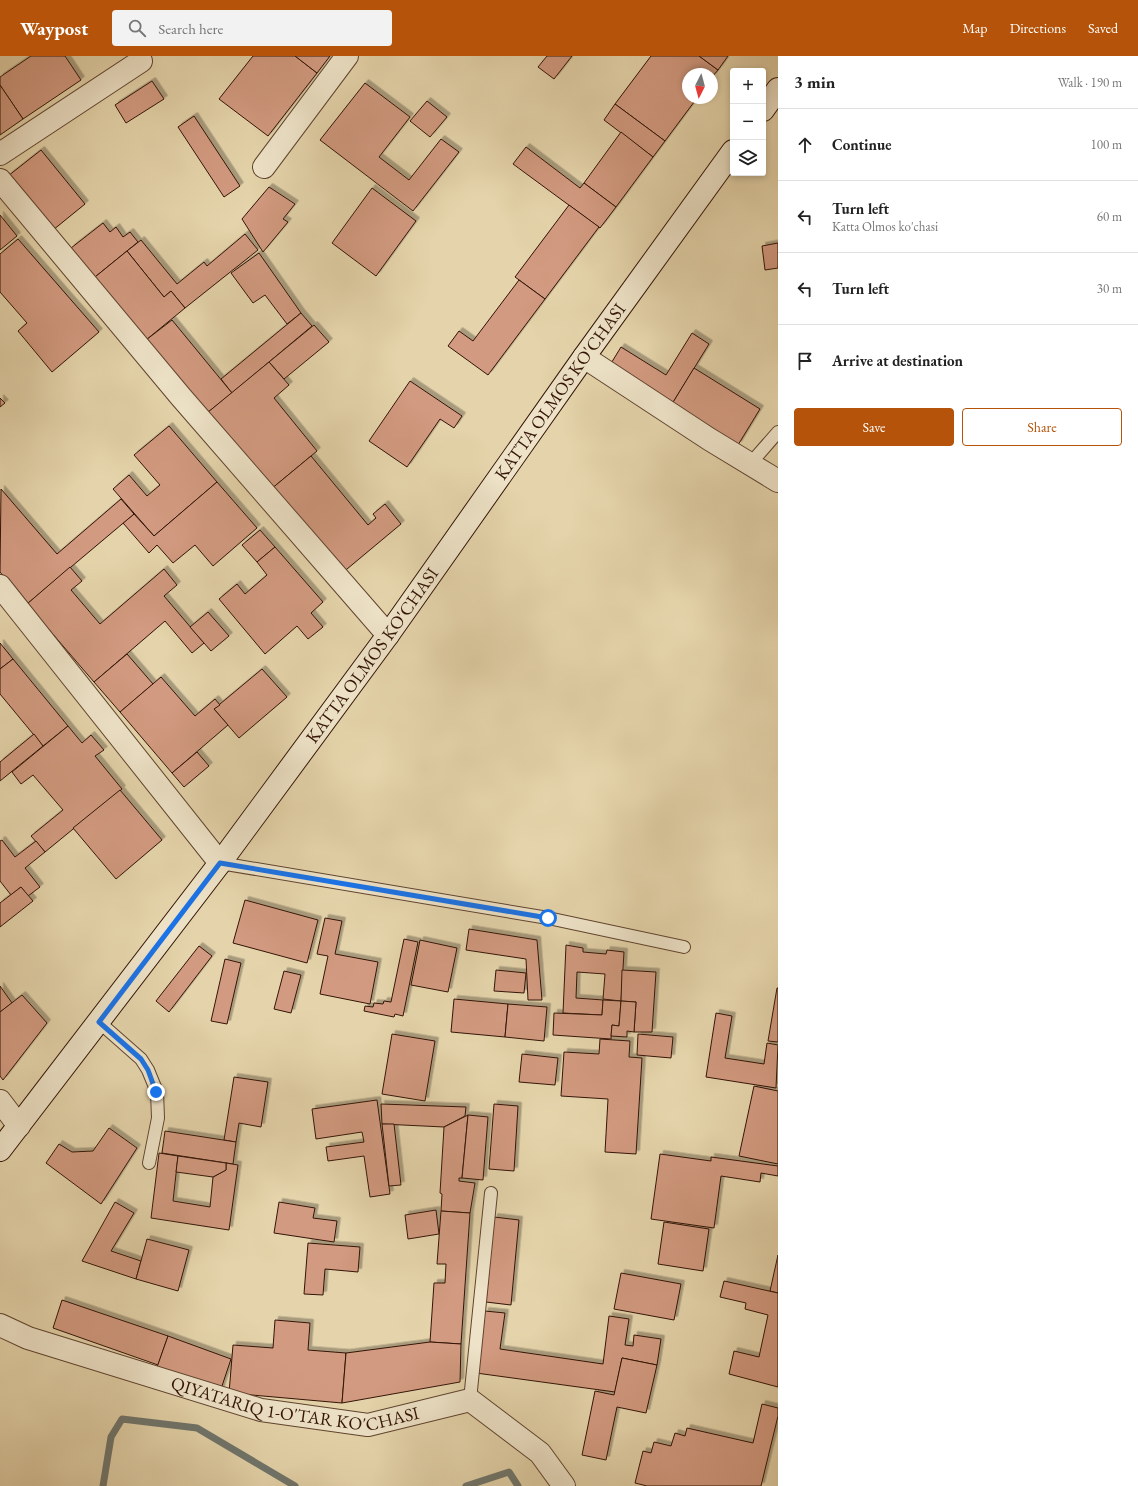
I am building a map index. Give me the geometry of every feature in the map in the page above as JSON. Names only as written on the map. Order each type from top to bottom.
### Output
[{"type":"street","points":[[264,167],[347,56]]},
{"type":"street","points":[[0,154],[141,61]]},
{"type":"street","points":[[766,106],[778,89]]},
{"type":"street","name":"KATTA OLMOS KO'CHASI","points":[[0,1150],[220,863],[388,635],[584,357],[730,155]]},
{"type":"street","points":[[0,180],[181,397],[388,635]]},
{"type":"street","points":[[584,357],[778,481]]},
{"type":"street","points":[[0,586],[220,863]]},
{"type":"street","points":[[0,1101],[19,1126]]},
{"type":"street","name":"QIYATARIQ 1-O'TAR KO'CHASI","points":[[0,1325],[28,1338],[261,1410],[368,1424],[470,1400]]},
{"type":"street","points":[[470,1400],[540,1453],[564,1486]]},
{"type":"lane","points":[[750,464],[778,432]]},
{"type":"lane","points":[[220,863],[548,918],[684,947]]},
{"type":"lane","points":[[99,1022],[141,1059],[148,1070],[156,1092],[158,1118],[149,1163]]},
{"type":"lane","points":[[470,1400],[490,1193]]},
{"type":"building","points":[[31,56],[65,56],[81,80],[23,119],[0,85],[0,77]]},
{"type":"building","points":[[253,56],[295,56],[317,73],[268,136],[219,99]]},
{"type":"building","points":[[295,56],[330,56],[317,73]]},
{"type":"building","points":[[547,56],[572,56],[554,79],[538,67]]},
{"type":"building","points":[[651,56],[699,56],[715,68],[682,68],[682,104],[693,104],[665,141],[615,104]]},
{"type":"building","points":[[699,56],[728,56],[718,70],[718,68],[715,68]]},
{"type":"building","points":[[152,81],[164,99],[126,123],[115,105]]},
{"type":"building","points":[[365,83],[410,117],[379,157],[409,180],[441,139],[459,152],[413,211],[320,140]]},
{"type":"building","points":[[0,85],[23,119],[0,135]]},
{"type":"building","points":[[427,101],[447,117],[430,137],[410,121]]},
{"type":"building","points":[[615,104],[665,141],[653,157],[604,120]]},
{"type":"building","points":[[194,116],[240,186],[224,197],[178,127]]},
{"type":"building","points":[[621,132],[653,157],[616,207],[584,183]]},
{"type":"building","points":[[526,147],[580,188],[584,183],[616,207],[600,228],[513,164]]},
{"type":"building","points":[[41,150],[85,204],[53,230],[8,176]]},
{"type":"building","points":[[269,187],[295,204],[283,219],[288,222],[263,252],[242,219]]},
{"type":"building","points":[[372,188],[416,221],[376,276],[332,243]]},
{"type":"building","points":[[569,205],[599,227],[545,299],[515,277]]},
{"type":"building","points":[[0,215],[17,236],[0,250]]},
{"type":"building","points":[[103,223],[110,232],[116,227],[123,237],[130,232],[138,242],[95,277],[71,248]]},
{"type":"building","points":[[245,234],[258,250],[185,308],[171,291],[164,297],[127,251],[141,240],[177,284],[204,262],[207,266]]},
{"type":"building","points":[[18,239],[99,332],[52,372],[18,331],[27,323],[0,292],[0,254]]},
{"type":"building","points":[[778,243],[778,268],[765,270],[762,246]]},
{"type":"building","points":[[127,251],[164,297],[171,291],[185,308],[146,340],[95,277]]},
{"type":"building","points":[[259,253],[301,313],[287,324],[265,295],[253,303],[231,273]]},
{"type":"building","points":[[519,280],[545,299],[488,375],[448,346],[459,331],[473,341]]},
{"type":"building","points":[[301,313],[312,326],[232,393],[221,379]]},
{"type":"building","points":[[172,320],[232,393],[207,413],[146,340]]},
{"type":"building","points":[[314,325],[329,342],[284,379],[269,362]]},
{"type":"building","points":[[692,333],[709,344],[672,404],[610,365],[621,347],[666,375]]},
{"type":"building","points":[[269,362],[289,385],[274,398],[317,451],[270,490],[207,413]]},
{"type":"building","points":[[694,368],[760,409],[738,445],[672,404]]},
{"type":"building","points":[[410,381],[462,416],[454,428],[440,419],[407,467],[369,441]]},
{"type":"building","points":[[0,398],[5,403],[0,407]]},
{"type":"building","points":[[169,426],[217,482],[154,536],[113,489],[129,475],[147,496],[160,485],[134,455]]},
{"type":"building","points":[[311,456],[368,525],[376,518],[373,514],[385,504],[401,524],[341,574],[270,490]]},
{"type":"building","points":[[217,482],[257,528],[213,566],[195,545],[173,563],[157,545],[149,553],[123,523],[134,514],[154,536]]},
{"type":"building","points":[[1,489],[57,554],[121,499],[134,514],[27,604],[0,572]]},
{"type":"building","points":[[260,530],[275,547],[257,562],[242,545]]},
{"type":"building","points":[[275,547],[323,602],[311,613],[323,627],[308,639],[297,626],[265,654],[219,599],[237,584],[245,594],[267,575],[257,562]]},
{"type":"building","points":[[70,567],[82,581],[71,590],[100,624],[164,569],[177,585],[164,596],[204,643],[192,653],[165,621],[94,682],[27,604]]},
{"type":"building","points":[[208,612],[229,636],[211,651],[190,627]]},
{"type":"building","points":[[0,643],[13,659],[0,669]]},
{"type":"building","points":[[127,654],[153,684],[120,712],[94,682]]},
{"type":"building","points":[[13,659],[68,726],[43,746],[0,694],[0,669]]},
{"type":"building","points":[[262,669],[287,697],[239,738],[214,709]]},
{"type":"building","points":[[161,677],[195,716],[215,699],[220,705],[214,709],[228,725],[172,773],[120,712]]},
{"type":"building","points":[[68,726],[82,743],[91,735],[104,750],[95,756],[122,789],[45,852],[31,836],[63,810],[33,775],[21,784],[12,772]]},
{"type":"building","points":[[34,734],[43,746],[0,781],[0,762]]},
{"type":"building","points":[[197,752],[209,766],[184,787],[172,773]]},
{"type":"building","points":[[120,790],[162,840],[116,879],[73,828]]},
{"type":"building","points":[[2,840],[15,857],[36,841],[45,852],[25,868],[40,887],[28,896],[21,887],[11,895],[0,881],[0,841]]},
{"type":"building","points":[[21,887],[33,901],[0,927],[0,903]]},
{"type":"building","points":[[245,900],[318,920],[307,963],[233,943]]},
{"type":"building","points":[[325,918],[342,921],[335,954],[378,962],[370,1004],[320,994],[328,956],[317,954]]},
{"type":"building","points":[[469,929],[537,940],[542,1000],[528,1000],[526,959],[466,950]]},
{"type":"building","points":[[404,939],[418,942],[403,1016],[395,1014],[394,1017],[364,1011],[365,1006],[373,1007],[374,1003],[383,1004],[384,1001],[391,1002]]},
{"type":"building","points":[[420,940],[457,948],[448,992],[411,985]]},
{"type":"building","points":[[566,945],[583,948],[583,952],[606,954],[607,950],[624,952],[621,1001],[603,999],[605,974],[577,972],[576,998],[603,1000],[602,1015],[563,1013]]},
{"type":"building","points":[[199,946],[212,956],[169,1012],[156,1001]]},
{"type":"building","points":[[225,959],[241,963],[227,1024],[211,1021]]},
{"type":"building","points":[[496,970],[526,973],[524,993],[494,991]]},
{"type":"building","points":[[622,970],[656,972],[652,1032],[634,1032],[636,1002],[621,1001]]},
{"type":"building","points":[[284,971],[301,975],[291,1013],[274,1009]]},
{"type":"building","points":[[0,986],[12,1003],[0,1012]]},
{"type":"building","points":[[778,988],[778,1042],[768,1041]]},
{"type":"building","points":[[22,995],[47,1023],[3,1080],[0,1076],[0,1012]]},
{"type":"building","points":[[454,999],[508,1004],[505,1037],[451,1032]]},
{"type":"building","points":[[603,1000],[621,1001],[619,1026],[612,1025],[611,1039],[553,1035],[554,1013],[602,1015]]},
{"type":"building","points":[[621,1001],[636,1002],[634,1032],[627,1031],[627,1037],[611,1036],[612,1025],[619,1026]]},
{"type":"building","points":[[508,1004],[547,1007],[544,1041],[505,1037]]},
{"type":"building","points":[[716,1013],[732,1016],[725,1058],[764,1064],[767,1043],[778,1045],[776,1088],[706,1077]]},
{"type":"building","points":[[392,1034],[435,1041],[425,1101],[382,1094]]},
{"type":"building","points":[[638,1034],[673,1037],[671,1058],[637,1055]]},
{"type":"building","points":[[600,1039],[630,1041],[629,1057],[642,1058],[636,1154],[605,1152],[608,1099],[561,1096],[564,1052],[599,1054]]},
{"type":"building","points":[[522,1054],[558,1058],[555,1085],[519,1082]]},
{"type":"building","points":[[234,1077],[268,1082],[261,1127],[239,1123],[236,1142],[224,1140]]},
{"type":"building","points":[[754,1086],[778,1091],[778,1164],[739,1156]]},
{"type":"building","points":[[377,1100],[390,1194],[370,1197],[364,1156],[328,1161],[326,1147],[364,1142],[362,1132],[316,1139],[312,1109]]},
{"type":"building","points":[[381,1104],[466,1107],[465,1116],[444,1127],[382,1124]]},
{"type":"building","points":[[494,1104],[518,1106],[514,1171],[489,1169]]},
{"type":"building","points":[[468,1115],[462,1178],[459,1178],[459,1181],[475,1183],[470,1213],[441,1211],[442,1194],[440,1193],[444,1127]]},
{"type":"building","points":[[468,1115],[488,1117],[483,1180],[462,1178]]},
{"type":"building","points":[[382,1124],[394,1124],[401,1185],[389,1186]]},
{"type":"building","points":[[109,1128],[137,1148],[101,1204],[46,1163],[59,1144],[72,1152],[93,1151]]},
{"type":"building","points":[[165,1131],[236,1142],[233,1164],[162,1153]]},
{"type":"building","points":[[159,1153],[178,1156],[173,1201],[210,1207],[213,1177],[226,1170],[226,1163],[238,1165],[229,1230],[151,1218]]},
{"type":"building","points":[[660,1154],[711,1161],[711,1157],[778,1166],[778,1176],[761,1173],[760,1182],[721,1176],[714,1228],[651,1219]]},
{"type":"building","points":[[178,1156],[226,1163],[226,1170],[213,1177],[176,1172]]},
{"type":"building","points":[[115,1202],[134,1213],[111,1251],[141,1261],[136,1279],[82,1261]]},
{"type":"building","points":[[279,1202],[315,1208],[313,1218],[337,1221],[334,1242],[274,1233]]},
{"type":"building","points":[[436,1210],[439,1234],[408,1239],[405,1215]]},
{"type":"building","points":[[441,1211],[470,1213],[461,1344],[430,1342],[434,1283],[445,1283],[446,1264],[437,1264]]},
{"type":"building","points":[[494,1217],[519,1220],[511,1305],[486,1302]]},
{"type":"building","points":[[664,1222],[709,1229],[703,1271],[658,1264]]},
{"type":"building","points":[[147,1239],[189,1250],[178,1291],[136,1279]]},
{"type":"building","points":[[308,1243],[360,1247],[358,1272],[325,1269],[323,1295],[304,1294]]},
{"type":"building","points":[[778,1255],[778,1293],[770,1291]]},
{"type":"building","points":[[621,1273],[681,1284],[674,1320],[614,1309]]},
{"type":"building","points":[[724,1281],[778,1293],[778,1387],[729,1374],[734,1351],[759,1357],[768,1315],[745,1309],[746,1303],[720,1297]]},
{"type":"building","points":[[62,1300],[168,1336],[158,1365],[53,1328]]},
{"type":"building","points":[[485,1311],[505,1313],[500,1349],[603,1364],[609,1316],[629,1319],[625,1345],[633,1346],[634,1335],[661,1339],[657,1365],[622,1358],[615,1392],[476,1373]]},
{"type":"building","points":[[275,1320],[310,1323],[308,1350],[346,1353],[342,1403],[229,1393],[233,1345],[273,1348]]},
{"type":"building","points":[[168,1336],[231,1359],[220,1392],[156,1370]]},
{"type":"building","points":[[430,1342],[461,1344],[460,1382],[342,1403],[346,1353]]},
{"type":"building","points":[[622,1358],[657,1365],[646,1413],[617,1407],[606,1460],[582,1455],[595,1391],[614,1395]]},
{"type":"building","points":[[762,1404],[778,1408],[778,1416],[761,1486],[647,1486],[635,1483],[643,1451],[651,1453],[654,1442],[671,1446],[675,1433],[685,1436],[687,1428],[753,1443]]},
{"type":"waterway","points":[[103,1486],[111,1437],[122,1419],[197,1428],[295,1486]]},
{"type":"waterway","points":[[466,1486],[509,1472],[518,1486]]},
{"type":"route","points":[[156,1092],[148,1070],[141,1059],[99,1022],[220,863],[548,918]]}]
